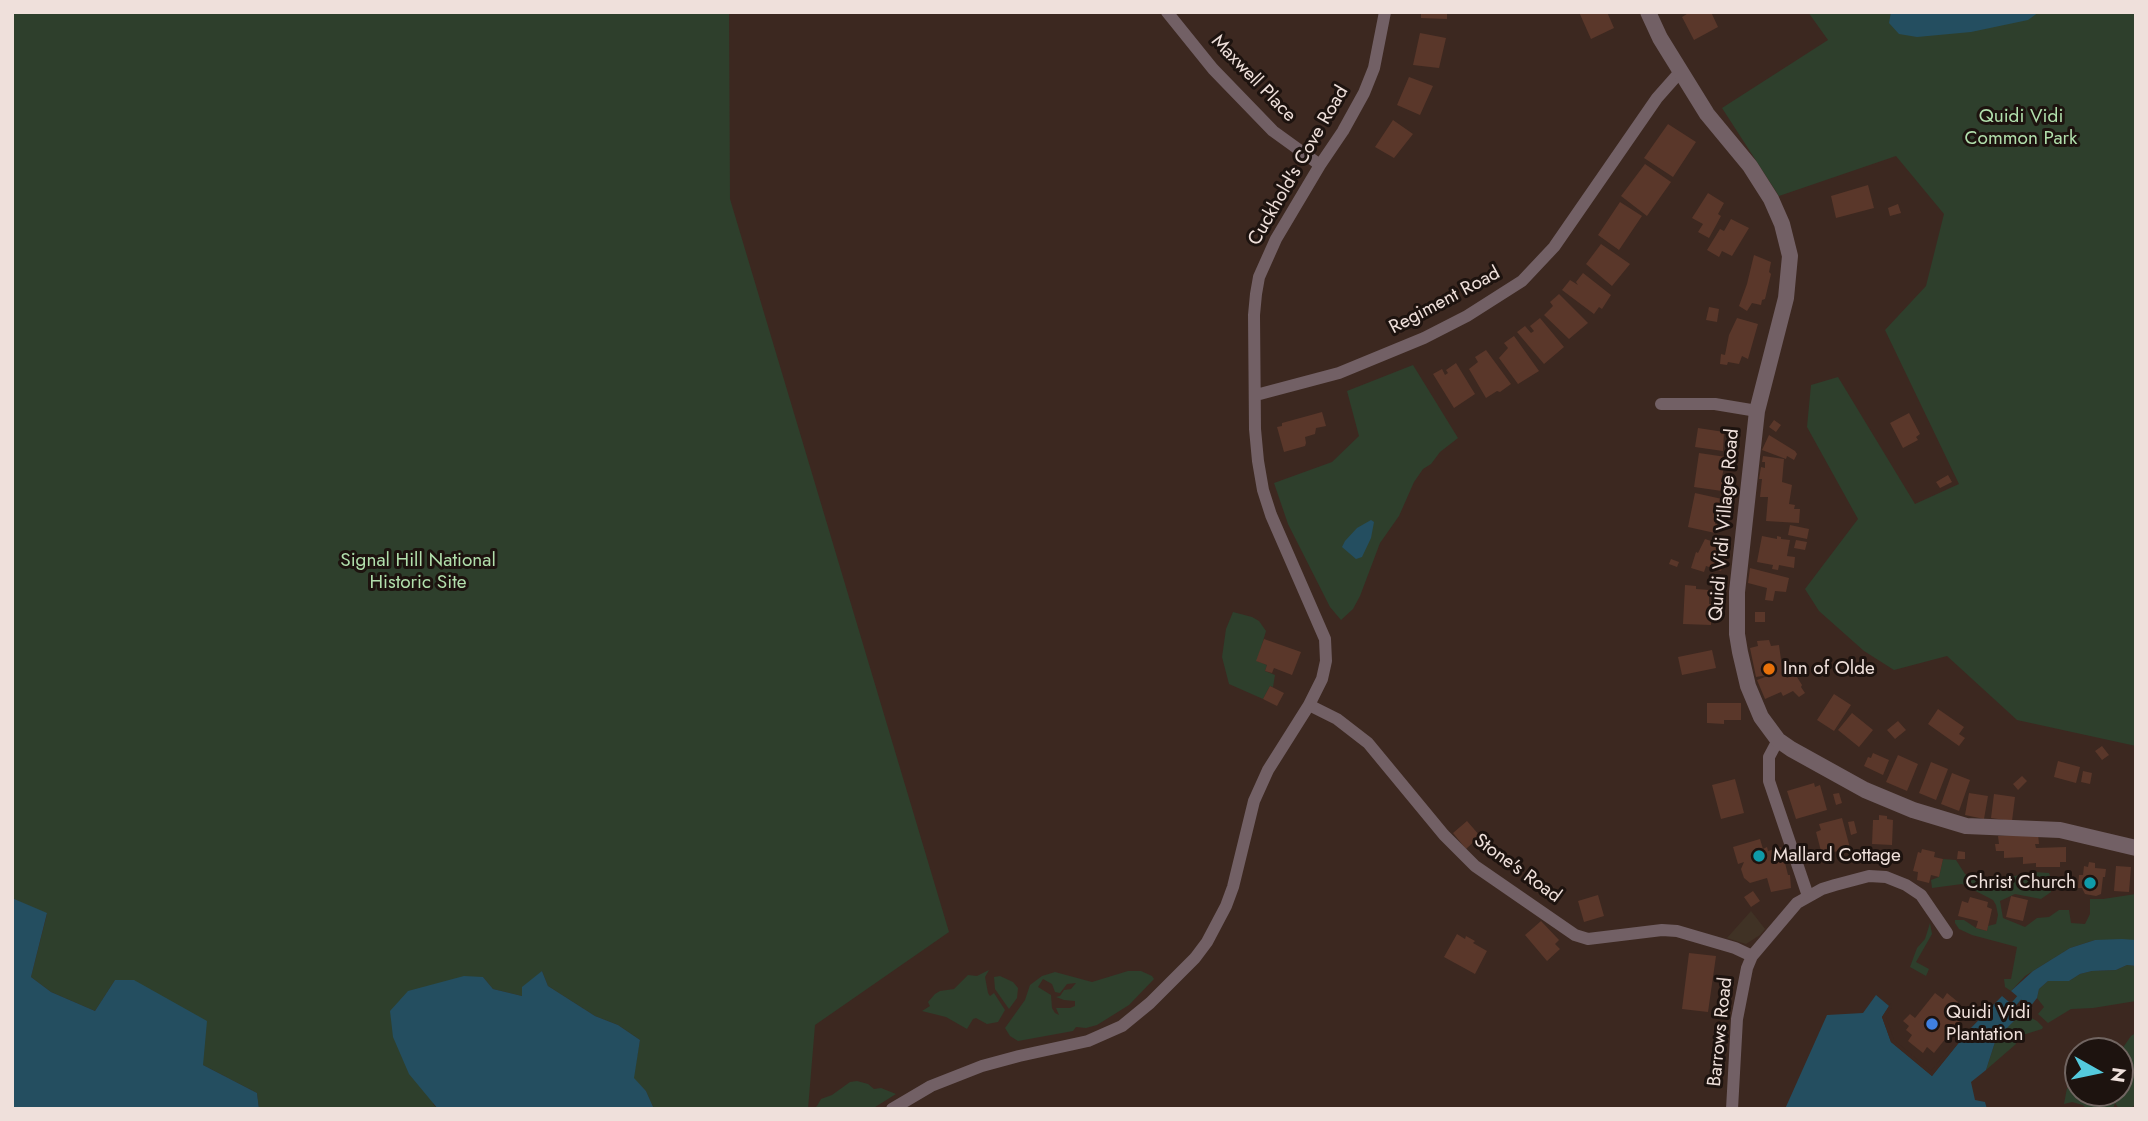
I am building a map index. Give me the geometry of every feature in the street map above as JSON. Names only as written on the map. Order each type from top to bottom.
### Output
[{"type":"street","name":"Maxwell Place","points":[[1167,12],[1213,69],[1273,131],[1320,165]]},
{"type":"street","name":"Cuckhold's Cove Road","points":[[892,1109],[931,1087],[982,1066],[1088,1041],[1122,1026],[1181,974],[1207,942],[1226,906],[1254,801],[1268,770],[1309,705],[1322,679],[1326,661],[1325,639],[1271,515],[1263,490],[1255,429],[1254,315],[1259,277],[1276,239],[1364,93],[1374,68],[1385,12]]},
{"type":"street","name":"Quidi Vidi Village Road","points":[[1648,12],[1660,38],[1707,114],[1750,166],[1777,210],[1790,256],[1786,298],[1757,411],[1737,592],[1737,634],[1748,686],[1768,728],[1779,740],[1865,790],[1951,822],[2052,829],[2136,848]]},
{"type":"street","name":"Regiment Road","points":[[1256,394],[1339,373],[1424,338],[1467,316],[1522,281],[1554,247],[1657,98],[1680,72]]},
{"type":"street","points":[[1661,404],[1716,404],[1757,411]]},
{"type":"street","name":"Stone's Road","points":[[1309,705],[1337,719],[1368,743],[1444,835],[1475,866],[1575,935],[1588,939],[1662,930],[1677,931],[1735,948],[1752,957]]},
{"type":"street","points":[[1779,740],[1769,757],[1769,781],[1808,897]]},
{"type":"street","name":"Barrows Road","points":[[1732,1109],[1737,1019],[1743,985],[1752,957],[1797,903],[1835,885],[1858,879],[1886,877],[1921,895],[1947,933]]},
{"type":"shaded area","points":[[1751,911],[1765,929],[1760,935],[1746,944],[1727,938]]},
{"type":"green space","name":"Signal Hill National Historic Site","points":[[12,12],[729,12],[730,199],[949,932],[815,1025],[808,1109],[654,1109],[646,1091],[633,1078],[640,1040],[548,986],[542,971],[522,996],[493,989],[483,977],[433,1104],[438,1109],[259,1109],[257,1093],[203,1065],[115,980],[95,1011],[51,992],[31,977],[47,914],[12,898]]},
{"type":"green space","name":"Quidi Vidi Common Park","points":[[1808,12],[2136,12],[2136,746],[2017,720],[1947,656],[1894,670],[1864,651],[1819,611],[1805,589],[1858,519],[1807,427],[1811,385],[1838,377],[1915,504],[1959,484],[1885,330],[1926,286],[1944,214],[1896,156],[1779,196],[1722,108],[1828,40]]},
{"type":"green space","points":[[1413,365],[1458,438],[1423,469],[1414,482],[1399,516],[1380,543],[1360,596],[1353,609],[1341,620],[1330,607],[1288,524],[1274,483],[1332,462],[1359,436],[1347,391]]},
{"type":"green space","points":[[1233,612],[1259,621],[1266,631],[1257,661],[1267,665],[1265,671],[1275,675],[1273,687],[1270,686],[1263,699],[1229,684],[1222,657],[1226,629]]},
{"type":"green space","points":[[1943,859],[1956,860],[1965,874],[1980,883],[2034,872],[2049,873],[2051,892],[2041,899],[2015,894],[2000,901],[2003,918],[2025,927],[2037,918],[2049,917],[2059,910],[2069,910],[2071,923],[2085,924],[2090,914],[2090,899],[2136,894],[2136,940],[2095,940],[2070,948],[2025,976],[2011,991],[2005,987],[2004,979],[2011,979],[2017,947],[1972,935],[1959,929],[1955,923],[1955,920],[1964,920],[1987,931],[1988,926],[1996,924],[1996,905],[1993,900],[1962,884],[1932,888],[1931,880],[1939,877]]},
{"type":"green space","points":[[1930,923],[1932,934],[1916,962],[1929,969],[1926,976],[1910,967]]},
{"type":"green space","points":[[2127,965],[2136,966],[2136,1001],[2071,1009],[2048,1023],[2038,1014],[2044,1007],[2037,998],[2039,989],[2048,981],[2069,981],[2080,974],[2116,970]]},
{"type":"green space","points":[[989,970],[985,977],[988,993],[990,996],[994,993],[1005,1010],[998,1022],[987,1024],[976,1018],[967,1029],[946,1017],[922,1011],[930,1006],[928,1002],[935,994],[954,989],[968,975],[977,976]]},
{"type":"green space","points":[[1128,971],[1141,971],[1154,979],[1129,1005],[1097,1025],[1076,1027],[1073,1031],[1018,1041],[1010,1036],[1005,1028],[1025,1000],[1030,985],[1042,976],[1055,972],[1092,982]],"holes":[[[1043,979],[1052,984],[1055,992],[1060,993],[1067,984],[1076,983],[1056,997],[1075,1001],[1075,1006],[1056,1008],[1059,1015],[1055,1013],[1051,995],[1038,987]]]},
{"type":"green space","points":[[1000,976],[1013,982],[1018,988],[1017,998],[1009,1009],[995,989],[994,977]]},
{"type":"green space","points":[[2022,1013],[2037,1021],[2042,1029],[2013,1038],[2016,1044],[1986,1070],[1996,1039]]},
{"type":"green space","points":[[2136,1033],[2134,1105],[2134,1037],[2131,1036]]},
{"type":"green space","points":[[857,1081],[874,1089],[881,1088],[896,1094],[872,1109],[813,1109],[821,1099],[832,1095],[850,1082]]},
{"type":"green space","points":[[2085,1107],[2114,1107],[2113,1109]]},
{"type":"water","points":[[1891,12],[2039,12],[2028,20],[1971,32],[1917,37],[1899,34],[1889,23]]},
{"type":"water","points":[[1371,520],[1374,522],[1371,538],[1362,557],[1356,559],[1342,547],[1357,528]]},
{"type":"water","points":[[12,898],[47,913],[31,977],[51,992],[95,1011],[115,980],[134,980],[207,1021],[203,1065],[257,1093],[259,1109],[12,1109]]},
{"type":"water","points":[[2095,940],[2136,940],[2136,966],[2092,971],[2069,981],[2048,981],[2039,989],[2037,998],[2030,1007],[2011,991],[2033,971],[2070,948]]},
{"type":"water","points":[[542,971],[548,986],[640,1040],[634,1078],[646,1091],[654,1109],[438,1109],[409,1074],[393,1037],[390,1011],[408,991],[464,976],[483,977],[493,989],[522,996],[522,987]]},
{"type":"water","points":[[1876,995],[1889,1006],[1882,1017],[1891,1042],[1932,1076],[1969,1030],[2002,996],[2022,1013],[1996,1039],[1986,1070],[1971,1082],[1975,1100],[1985,1102],[1987,1109],[1785,1109],[1827,1015],[1863,1013]]},
{"type":"pier","points":[[1891,1003],[1892,1007],[1886,1017],[1894,1040],[1931,1071],[1967,1027],[1969,1030],[1932,1076],[1891,1042],[1882,1017]]},
{"type":"building","points":[[1421,12],[1447,12],[1447,19],[1421,18]]},
{"type":"building","points":[[1579,12],[1607,12],[1614,28],[1591,39]]},
{"type":"building","points":[[1690,12],[1711,12],[1718,27],[1694,40],[1682,17]]},
{"type":"building","points":[[1420,33],[1446,38],[1439,68],[1413,65]]},
{"type":"building","points":[[1409,77],[1433,86],[1420,115],[1397,105]]},
{"type":"building","points":[[1393,120],[1413,134],[1394,158],[1375,147]]},
{"type":"building","points":[[1668,124],[1696,142],[1673,177],[1644,158]]},
{"type":"building","points":[[1645,164],[1671,182],[1647,216],[1621,196]]},
{"type":"building","points":[[1868,185],[1874,208],[1836,218],[1831,196]]},
{"type":"building","points":[[1708,193],[1724,203],[1718,214],[1721,216],[1709,238],[1698,232],[1703,224],[1692,218]]},
{"type":"building","points":[[1620,202],[1642,216],[1619,250],[1598,235]]},
{"type":"building","points":[[1898,204],[1901,213],[1890,216],[1888,208]]},
{"type":"building","points":[[1731,219],[1749,228],[1732,256],[1722,251],[1719,257],[1707,250],[1720,229],[1724,231]]},
{"type":"building","points":[[1601,244],[1630,264],[1612,286],[1586,264]]},
{"type":"building","points":[[1754,255],[1771,262],[1771,274],[1765,299],[1761,305],[1752,303],[1747,311],[1739,306]]},
{"type":"building","points":[[1583,273],[1611,295],[1602,309],[1599,307],[1594,314],[1562,290],[1570,280],[1578,285],[1576,282]]},
{"type":"building","points":[[1559,294],[1588,323],[1569,339],[1544,315],[1553,306],[1550,302]]},
{"type":"building","points":[[1709,307],[1719,309],[1717,322],[1706,320]]},
{"type":"building","points":[[1540,318],[1564,347],[1544,364],[1517,332],[1525,326],[1531,333],[1534,331],[1530,326]]},
{"type":"building","points":[[1737,318],[1758,324],[1748,359],[1742,356],[1739,364],[1720,364],[1721,354],[1725,355],[1729,335]]},
{"type":"building","points":[[1514,336],[1539,371],[1518,384],[1499,358],[1508,348],[1504,343]]},
{"type":"building","points":[[1486,350],[1511,384],[1486,398],[1469,369],[1478,362],[1475,357]]},
{"type":"building","points":[[1456,363],[1475,394],[1454,408],[1433,374],[1442,369],[1445,375],[1448,373],[1446,370]]},
{"type":"building","points":[[1322,412],[1326,426],[1316,428],[1315,434],[1305,437],[1305,446],[1284,452],[1277,427],[1282,426],[1282,423]]},
{"type":"building","points":[[1909,413],[1920,434],[1916,437],[1918,440],[1903,448],[1890,423]]},
{"type":"building","points":[[1774,420],[1781,425],[1776,432],[1769,427]]},
{"type":"building","points":[[1698,428],[1724,432],[1723,451],[1695,447]]},
{"type":"building","points":[[1769,435],[1795,451],[1797,454],[1794,460],[1762,450]]},
{"type":"building","points":[[1699,453],[1726,457],[1722,491],[1694,487]]},
{"type":"building","points":[[1763,456],[1784,459],[1782,482],[1792,485],[1789,504],[1795,505],[1794,509],[1800,509],[1799,523],[1766,521],[1768,497],[1760,497],[1762,479],[1759,479],[1761,467],[1765,468]]},
{"type":"building","points":[[1948,475],[1952,482],[1940,488],[1936,482]]},
{"type":"building","points":[[1695,493],[1722,499],[1715,533],[1688,527]]},
{"type":"building","points":[[1790,525],[1809,529],[1807,539],[1788,535]]},
{"type":"building","points":[[1762,536],[1777,539],[1777,536],[1790,540],[1787,556],[1795,557],[1794,568],[1779,565],[1778,570],[1772,569],[1773,565],[1757,562]]},
{"type":"building","points":[[1705,539],[1729,547],[1721,571],[1706,566],[1704,572],[1691,568],[1696,552],[1698,553]]},
{"type":"building","points":[[1796,540],[1807,542],[1805,550],[1794,548]]},
{"type":"building","points":[[1671,559],[1679,562],[1677,567],[1669,564]]},
{"type":"building","points":[[1750,568],[1789,578],[1786,592],[1775,591],[1773,601],[1765,600],[1767,588],[1748,583]]},
{"type":"building","points":[[1685,585],[1709,590],[1709,604],[1712,604],[1711,625],[1683,624]]},
{"type":"building","points":[[1755,612],[1765,612],[1765,622],[1755,622]]},
{"type":"building","points":[[1264,639],[1301,652],[1292,675],[1274,668],[1272,673],[1265,671],[1267,665],[1256,661]]},
{"type":"building","name":"Inn of Olde","points":[[1769,640],[1771,646],[1779,645],[1785,671],[1783,672],[1787,678],[1795,674],[1802,685],[1805,693],[1799,697],[1793,691],[1783,696],[1781,692],[1765,699],[1757,680],[1773,674],[1756,677],[1750,648],[1758,646],[1757,641]]},
{"type":"building","points":[[1712,650],[1716,668],[1682,675],[1678,657]]},
{"type":"building","points":[[1270,686],[1284,693],[1277,706],[1263,699]]},
{"type":"building","points":[[1834,694],[1851,705],[1834,731],[1817,720]]},
{"type":"building","points":[[1707,703],[1741,703],[1741,720],[1724,720],[1724,724],[1707,723]]},
{"type":"building","points":[[1938,709],[1964,727],[1959,734],[1965,738],[1959,746],[1928,724]]},
{"type":"building","points":[[1852,713],[1873,730],[1859,747],[1838,730]]},
{"type":"building","points":[[1898,721],[1906,730],[1895,739],[1887,730]]},
{"type":"building","points":[[2102,746],[2109,755],[2102,760],[2095,751]]},
{"type":"building","points":[[1873,753],[1889,760],[1883,775],[1864,766]]},
{"type":"building","points":[[1898,755],[1918,764],[1907,791],[1886,782]]},
{"type":"building","points":[[2058,761],[2080,767],[2076,783],[2054,777]]},
{"type":"building","points":[[1931,762],[1948,769],[1936,800],[1919,793]]},
{"type":"building","points":[[2083,771],[2092,773],[2090,784],[2081,782]]},
{"type":"building","points":[[1952,773],[1970,780],[1959,811],[1941,804]]},
{"type":"building","points":[[2022,776],[2027,781],[2018,790],[2013,784]]},
{"type":"building","points":[[1735,779],[1744,813],[1721,819],[1712,785]]},
{"type":"building","points":[[1814,783],[1815,787],[1820,785],[1827,810],[1796,819],[1787,791]]},
{"type":"building","points":[[1839,793],[1842,803],[1836,805],[1833,794]]},
{"type":"building","points":[[1969,793],[1988,796],[1984,819],[1965,815]]},
{"type":"building","points":[[1994,794],[2015,797],[2012,821],[1991,818]]},
{"type":"building","points":[[1879,815],[1893,820],[1892,845],[1872,844],[1873,820],[1879,820]]},
{"type":"building","points":[[1842,818],[1850,848],[1822,855],[1816,832],[1821,830],[1819,824]]},
{"type":"building","points":[[1467,821],[1480,836],[1466,849],[1453,833]]},
{"type":"building","points":[[1854,821],[1857,833],[1851,835],[1848,822]]},
{"type":"building","points":[[2038,834],[2039,844],[2035,844],[2036,848],[2066,847],[2066,862],[2060,862],[2060,867],[2023,864],[2023,857],[2004,858],[2004,851],[1996,851],[1998,836]]},
{"type":"building","name":"Mallard Cottage","points":[[1760,839],[1763,849],[1767,847],[1768,851],[1781,847],[1790,875],[1791,888],[1771,892],[1767,878],[1750,883],[1744,878],[1741,869],[1744,862],[1738,864],[1733,847]]},
{"type":"building","points":[[1922,849],[1935,852],[1934,857],[1943,859],[1939,877],[1931,875],[1929,883],[1917,880],[1918,872],[1913,871],[1918,852],[1921,853]]},
{"type":"building","points":[[1958,851],[1965,852],[1965,859],[1957,859]]},
{"type":"building","name":"Christ Church","points":[[2089,862],[2095,863],[2095,868],[2106,869],[2101,894],[2096,896],[2085,894],[2082,888],[2078,888],[2079,875],[2083,875],[2084,866],[2088,867]]},
{"type":"building","points":[[2116,866],[2131,867],[2129,892],[2114,891]]},
{"type":"building","points":[[1753,891],[1760,901],[1751,907],[1744,897]]},
{"type":"building","points":[[1598,895],[1604,916],[1584,922],[1578,901]]},
{"type":"building","points":[[2011,896],[2028,900],[2023,921],[2006,917]]},
{"type":"building","points":[[1970,897],[1988,902],[1987,907],[1992,909],[1987,931],[1976,928],[1978,921],[1958,916],[1962,901],[1968,903]]},
{"type":"building","points":[[1541,921],[1559,940],[1555,944],[1560,949],[1547,961],[1525,935]]},
{"type":"building","points":[[1457,934],[1475,941],[1473,943],[1487,951],[1475,974],[1444,957]]},
{"type":"building","points":[[1689,953],[1716,956],[1708,1012],[1682,1009]]},
{"type":"building","name":"Quidi Vidi Plantation","points":[[1935,993],[1943,999],[1947,993],[1958,1002],[1952,1010],[1962,1018],[1934,1053],[1927,1047],[1923,1053],[1908,1041],[1912,1035],[1906,1030],[1909,1026],[1903,1021],[1910,1014],[1915,1018]]},
{"type":"waterway","points":[[2013,1005],[2019,998]]},
{"type":"place","name":"Inn of Olde","points":[[1769,669]]},
{"type":"place","name":"Mallard Cottage","points":[[1759,856]]},
{"type":"place","name":"Christ Church","points":[[2090,883]]},
{"type":"place","name":"Quidi Vidi Plantation","points":[[1932,1024]]}]
